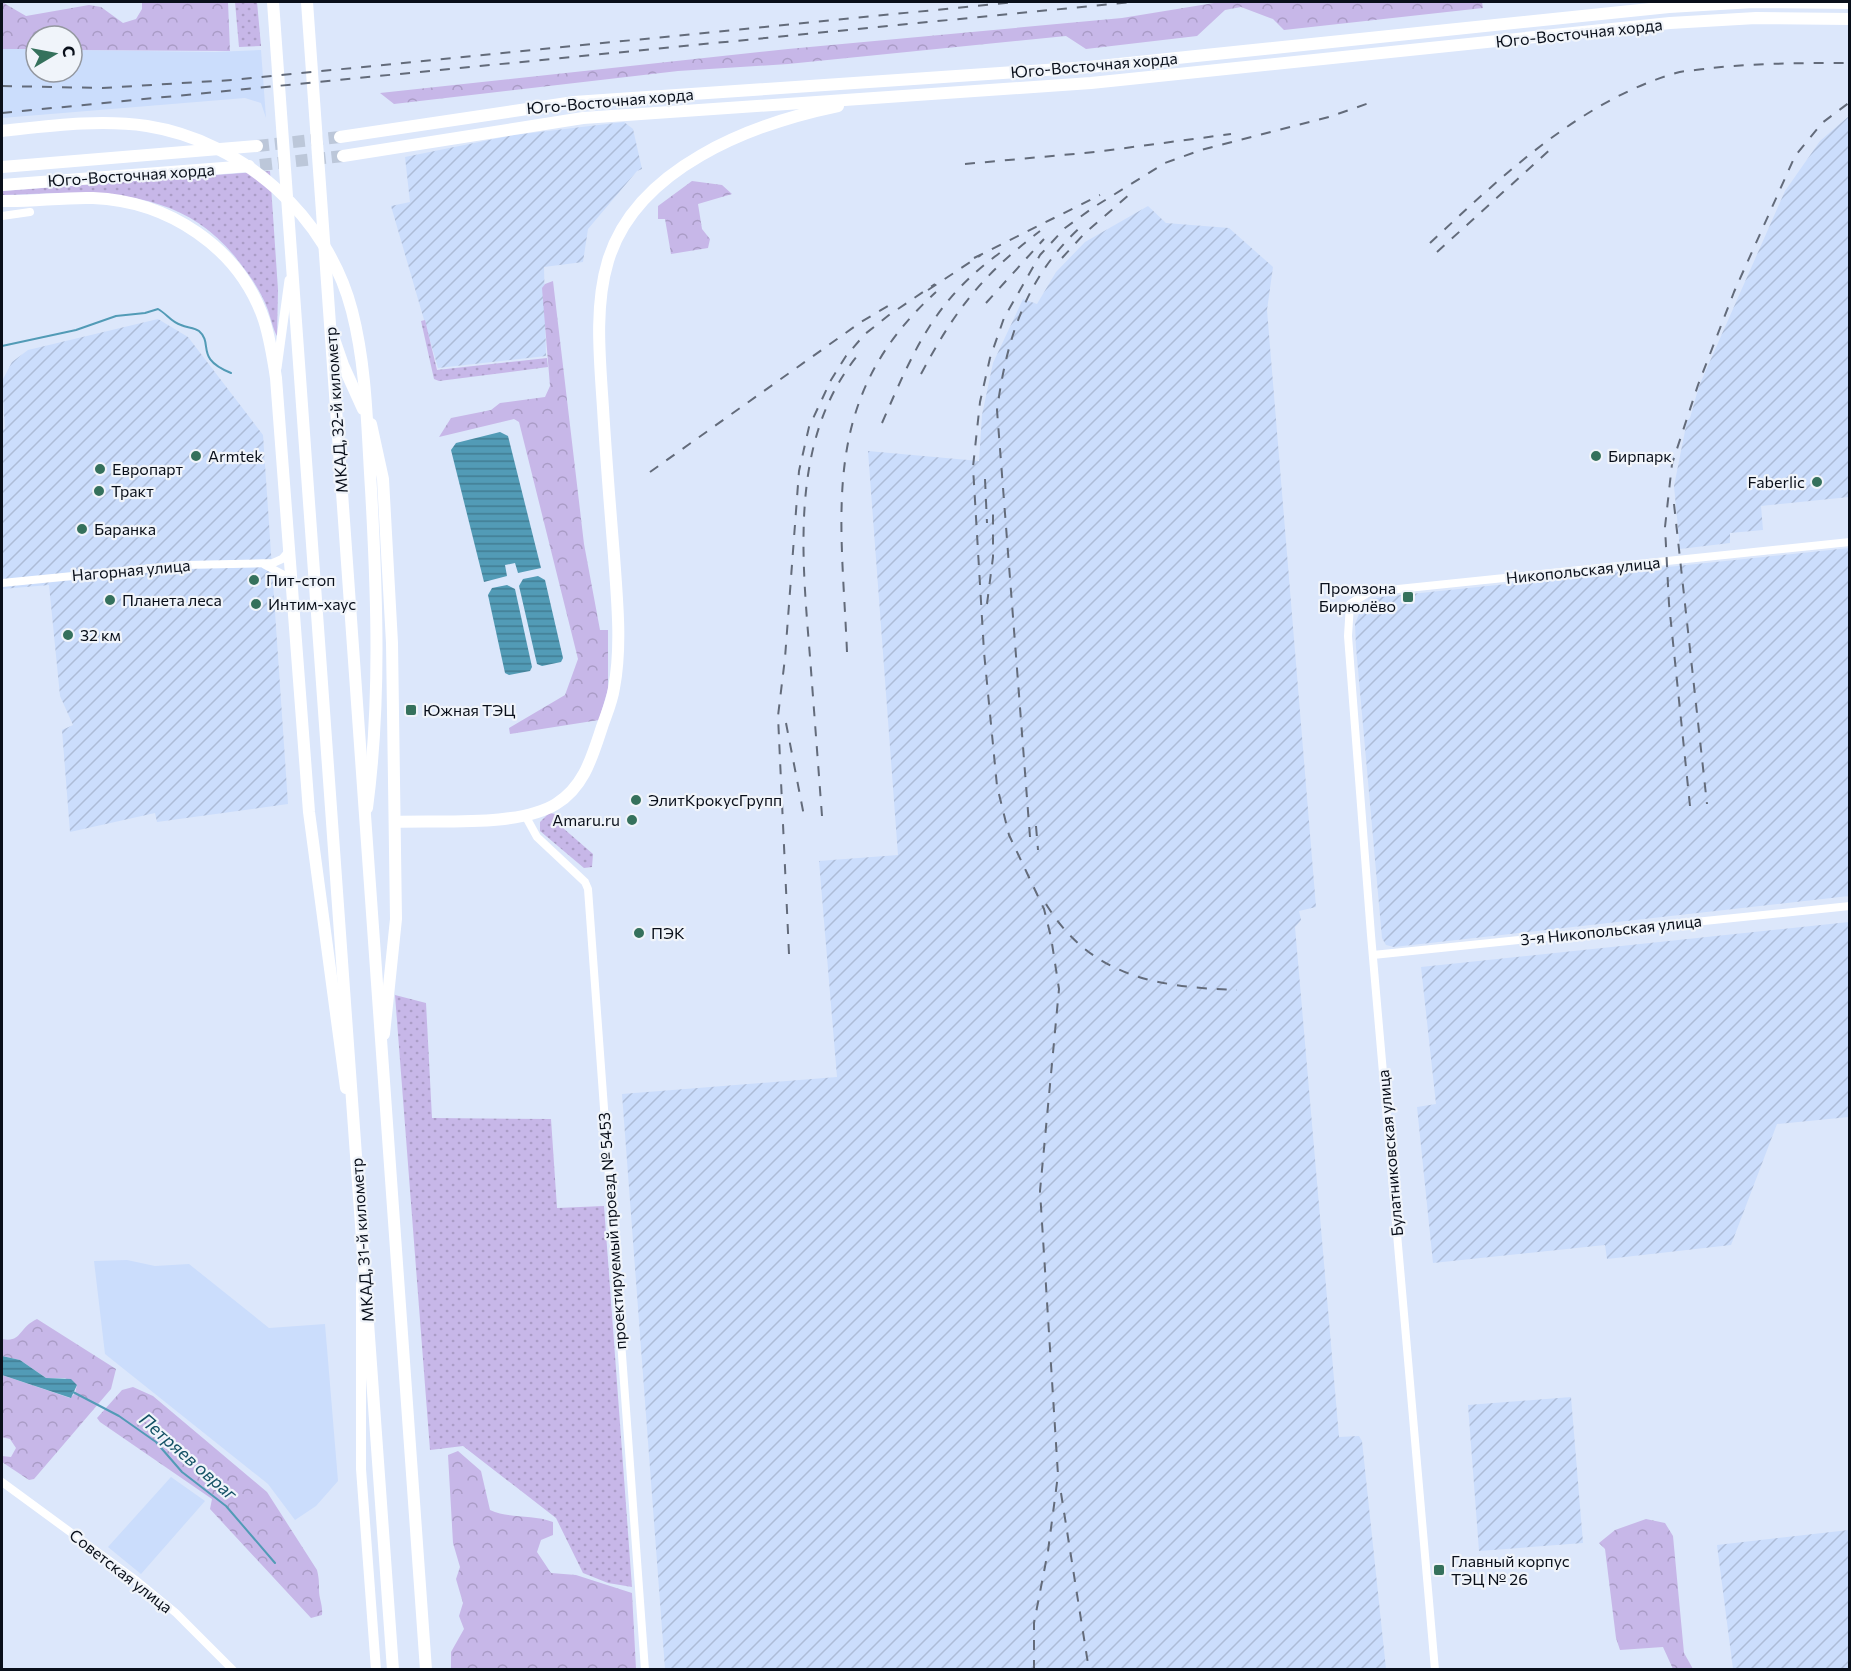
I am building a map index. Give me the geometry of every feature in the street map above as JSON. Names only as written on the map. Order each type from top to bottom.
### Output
[{"type":"main road","name":"МКАД, 32-й километр","points":[[273,2],[332,810]]},
{"type":"main road","name":"МКАД, 32-й километр","points":[[307,2],[366,818]]},
{"type":"main road","name":"Юго-Восточная хорда","points":[[340,137],[574,102],[1090,67],[1669,7],[1754,2],[1850,3]]},
{"type":"main road","name":"Юго-Восточная хорда","points":[[343,156],[446,142],[575,119],[1092,83],[1670,23],[1756,18],[1850,19]]},
{"type":"main road","points":[[395,822],[526,817],[555,805],[579,783],[588,767],[614,691],[617,668],[615,579],[600,365],[601,291],[608,260],[622,227],[640,202],[664,180],[731,140],[767,124],[881,97]]},
{"type":"main road","points":[[2,130],[113,123],[163,129],[201,141],[234,157],[264,178],[293,205],[328,252],[343,281],[352,311],[363,378],[375,550],[376,716],[366,818]]},
{"type":"main road","name":"Юго-Восточная хорда","points":[[2,167],[257,146]]},
{"type":"main road","name":"Юго-Восточная хорда","points":[[2,185],[260,165]]},
{"type":"main road","points":[[2,201],[108,199],[141,206],[185,224],[214,245],[245,282],[264,319],[276,378],[310,822],[358,1187]]},
{"type":"main road","points":[[329,320],[343,365],[372,428],[383,479],[392,643],[395,822],[394,945],[382,1053]]},
{"type":"main road","name":"МКАД, 31-й километр","points":[[332,810],[393,1670]]},
{"type":"main road","name":"МКАД, 31-й километр","points":[[366,818],[426,1670]]},
{"type":"main road","points":[[363,1245],[359,1413],[376,1670]]},
{"type":"street","points":[[2,216],[30,212]]},
{"type":"street","points":[[276,378],[292,254]]},
{"type":"street","name":"Никопольская улица","points":[[1348,636],[1350,604],[1369,592],[1850,542]]},
{"type":"street","name":"Нагорная улица","points":[[2,583],[184,565],[261,564],[282,560],[289,549]]},
{"type":"street","points":[[261,564],[284,575],[292,588]]},
{"type":"street","name":"Булатниковская улица","points":[[1348,636],[1373,955],[1435,1670]]},
{"type":"street","name":"проектируемый проезд № 5453","points":[[526,817],[537,837],[585,882],[588,890],[645,1670]]},
{"type":"street","name":"3-я Никопольская улица","points":[[1373,955],[1850,906]]},
{"type":"street","name":"Советская улица","points":[[2,1482],[145,1587],[176,1613],[233,1670]]},
{"type":"shaded area","points":[[2,49],[24,49],[24,84],[84,84],[84,50],[215,52],[261,50],[266,118],[261,103],[245,98],[2,118]]},
{"type":"shaded area","points":[[1849,116],[1849,497],[1761,506],[1763,530],[1730,533],[1730,543],[1680,549],[1674,486],[1687,421],[1690,418],[1699,386],[1785,191],[1820,141]]},
{"type":"shaded area","points":[[624,122],[633,129],[642,169],[637,171],[588,229],[583,262],[544,267],[546,356],[438,368],[391,206],[410,202],[405,157],[514,135]]},
{"type":"shaded area","points":[[1148,206],[1166,223],[1229,228],[1273,267],[1267,310],[1316,907],[1299,911],[1301,920],[1295,927],[1339,1437],[1359,1436],[1362,1441],[1386,1669],[665,1669],[622,1094],[837,1077],[819,861],[898,855],[868,451],[979,461],[982,415],[993,363],[1023,299],[1037,304],[1056,272],[1085,242]]},
{"type":"shaded area","points":[[158,319],[188,337],[263,435],[288,804],[157,822],[155,813],[70,832],[62,730],[73,725],[60,696],[49,585],[2,589],[2,430],[5,429],[2,381],[12,362],[28,350]]},
{"type":"shaded area","points":[[500,432],[508,436],[541,568],[518,573],[515,563],[505,565],[507,576],[484,582],[451,450],[456,443]]},
{"type":"shaded area","points":[[1849,548],[1849,896],[1394,947],[1386,945],[1382,938],[1355,624],[1361,609],[1372,599]]},
{"type":"shaded area","points":[[538,576],[545,580],[563,658],[561,662],[542,666],[537,664],[519,586],[523,579]]},
{"type":"shaded area","points":[[507,585],[515,589],[532,667],[530,671],[509,675],[505,673],[488,595],[492,588]]},
{"type":"shaded area","points":[[1849,922],[1849,1117],[1777,1124],[1731,1245],[1607,1259],[1605,1245],[1433,1263],[1417,1107],[1436,1104],[1421,967]]},
{"type":"shaded area","points":[[127,1260],[155,1266],[189,1264],[269,1328],[325,1324],[338,1481],[316,1506],[295,1520],[268,1484],[105,1354],[94,1261]]},
{"type":"shaded area","points":[[2,1356],[20,1360],[46,1378],[71,1379],[77,1385],[71,1398],[2,1375]]},
{"type":"shaded area","points":[[1571,1397],[1583,1543],[1479,1551],[1468,1405]]},
{"type":"shaded area","points":[[171,1477],[205,1501],[141,1574],[108,1547]]},
{"type":"shaded area","points":[[1849,1530],[1849,1669],[1733,1669],[1717,1545]]},
{"type":"green space","points":[[2,2],[26,16],[89,5],[101,7],[123,23],[136,19],[142,9],[142,2],[228,2],[230,51],[84,50],[84,24],[24,24],[24,49],[2,49]]},
{"type":"green space","points":[[235,2],[257,2],[261,46],[239,47]]},
{"type":"green space","points":[[1220,2],[1482,2],[1483,8],[1284,30],[1273,19],[1241,7],[1225,10],[1197,36],[1086,49],[1066,36],[788,64],[678,71],[394,104],[380,93],[788,49],[1122,18]]},
{"type":"green space","points":[[270,171],[278,290],[277,336],[263,297],[244,268],[216,237],[190,218],[162,205],[100,194],[2,195],[2,191]]},
{"type":"green space","points":[[692,181],[722,185],[732,194],[698,204],[702,229],[710,239],[708,248],[671,254],[665,219],[658,219],[658,206]]},
{"type":"green space","points":[[553,281],[584,544],[600,630],[608,630],[608,689],[599,720],[510,734],[509,728],[565,695],[578,659],[519,422],[514,419],[439,437],[451,418],[491,410],[500,403],[545,397],[550,386],[542,288]]},
{"type":"green space","points":[[425,320],[437,370],[547,358],[548,367],[439,381],[434,379],[421,321]]},
{"type":"green space","points":[[549,813],[555,814],[556,822],[593,854],[592,867],[584,868],[540,831],[540,822]]},
{"type":"green space","points":[[395,995],[426,1003],[432,1118],[551,1119],[557,1208],[604,1206],[632,1587],[608,1583],[583,1573],[556,1518],[463,1446],[430,1450]]},
{"type":"green space","points":[[37,1319],[116,1369],[111,1389],[34,1479],[29,1480],[2,1462],[2,1456],[11,1457],[16,1448],[10,1439],[2,1437],[2,1375],[70,1398],[75,1393],[77,1385],[65,1378],[46,1378],[20,1360],[2,1356],[2,1339],[17,1337],[26,1326]]},
{"type":"green space","points":[[133,1387],[153,1396],[267,1492],[317,1570],[322,1615],[311,1618],[210,1509],[212,1499],[100,1422],[97,1418],[122,1390]]},
{"type":"green space","points":[[458,1451],[481,1471],[490,1510],[505,1515],[553,1522],[553,1535],[541,1540],[537,1552],[551,1573],[576,1575],[632,1593],[636,1669],[451,1669],[451,1652],[464,1629],[459,1616],[463,1603],[456,1579],[460,1567],[453,1543],[448,1455]]},
{"type":"green space","points":[[1646,1519],[1665,1523],[1673,1536],[1684,1653],[1693,1669],[1673,1669],[1663,1647],[1620,1650],[1616,1638],[1605,1549],[1599,1543],[1615,1530]]},
{"type":"waterway","points":[[2,346],[76,330],[116,316],[145,313],[158,309],[178,324],[199,331],[205,341],[209,357],[231,373]]},
{"type":"waterway","name":"Петряев овраг","points":[[73,1392],[119,1416],[156,1442],[182,1472],[226,1506],[275,1563]]},
{"type":"tunnel","points":[[257,146],[340,137]]},
{"type":"tunnel","points":[[260,165],[343,156]]},
{"type":"railway","points":[[2,86],[102,88],[232,80],[1015,2]]},
{"type":"railway","points":[[2,113],[1132,2]]},
{"type":"railway","points":[[1430,243],[1544,144],[1607,102],[1641,86],[1676,73],[1712,68],[1764,64],[1850,63]]},
{"type":"railway","points":[[1034,1670],[1034,1623],[1048,1551],[1058,1475],[1040,1191],[1059,989],[1044,909],[1009,835],[997,786],[984,652],[973,467],[980,402],[990,358],[1004,318],[1040,255],[1065,228],[1094,207],[1165,163],[1201,150],[1329,117],[1372,102]]},
{"type":"railway","points":[[1690,806],[1669,604],[1665,527],[1672,464],[1698,385],[1734,292],[1795,156],[1822,123],[1850,102]]},
{"type":"railway","points":[[965,164],[1095,152],[1231,134]]},
{"type":"railway","points":[[1437,252],[1553,147]]},
{"type":"railway","points":[[1062,258],[1084,234],[1130,194]]},
{"type":"railway","points":[[974,258],[1100,195]]},
{"type":"railway","points":[[1030,837],[997,410],[1007,357],[1023,308],[1048,263],[1085,223]]},
{"type":"railway","points":[[921,374],[958,312],[972,295],[1002,263],[1040,231]]},
{"type":"railway","points":[[986,303],[1044,239]]},
{"type":"railway","points":[[882,423],[916,349],[929,327],[960,287],[1004,250]]},
{"type":"railway","points":[[928,290],[981,255]]},
{"type":"railway","points":[[789,954],[778,716],[785,658],[799,471],[809,427],[831,380],[846,356],[865,334],[935,284]]},
{"type":"railway","points":[[847,652],[842,504],[845,458],[855,415],[872,373],[898,332],[936,292]]},
{"type":"railway","points":[[650,472],[861,322],[893,303]]},
{"type":"railway","points":[[822,816],[804,579],[805,500],[810,461],[820,424],[836,388],[858,355]]},
{"type":"railway","points":[[985,479],[987,523]]},
{"type":"railway","points":[[1674,504],[1707,804]]},
{"type":"railway","points":[[987,604],[993,557],[993,511]]},
{"type":"railway","points":[[786,723],[805,821]]},
{"type":"railway","points":[[1036,826],[1038,850]]},
{"type":"railway","points":[[1046,904],[1064,929],[1083,948],[1128,973],[1179,986],[1237,990]]},
{"type":"railway","points":[[1061,1493],[1089,1670]]},
{"type":"place","name":"Armtek","points":[[196,456]]},
{"type":"place","name":"Бирпарк","points":[[1596,456]]},
{"type":"place","name":"Европарт","points":[[100,469]]},
{"type":"place","name":"Faberlic","points":[[1817,482]]},
{"type":"place","name":"Тракт","points":[[99,491]]},
{"type":"place","name":"Баранка","points":[[82,529]]},
{"type":"place","name":"Пит-стоп","points":[[254,580]]},
{"type":"place","name":"Промзона Бирюлёво","points":[[1408,597]]},
{"type":"place","name":"Планета леса","points":[[110,600]]},
{"type":"place","name":"Интим-хаус","points":[[256,604]]},
{"type":"place","name":"32 км","points":[[68,635]]},
{"type":"place","name":"Южная ТЭЦ","points":[[411,710]]},
{"type":"place","name":"ЭлитКрокусГрупп","points":[[636,800]]},
{"type":"place","name":"Amaru.ru","points":[[632,820]]},
{"type":"place","name":"ПЭК","points":[[639,933]]},
{"type":"place","name":"Главный корпус ТЭЦ № 26","points":[[1439,1570]]}]
